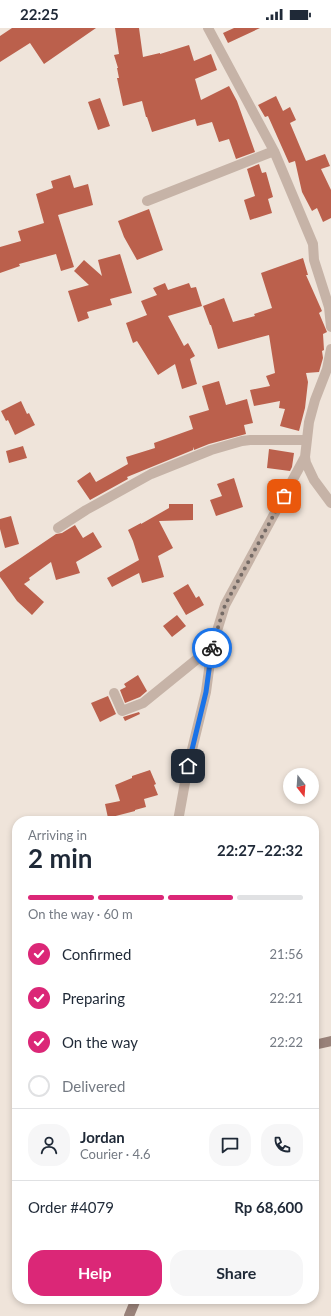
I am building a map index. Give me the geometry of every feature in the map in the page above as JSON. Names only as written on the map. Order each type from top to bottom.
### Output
[{"type":"street","points":[[208,28],[274,151],[313,244],[314,260],[329,307],[331,327]]},
{"type":"street","points":[[147,200],[274,151]]},
{"type":"street","points":[[179,816],[188,766],[206,692],[212,647],[225,605],[304,457],[313,407],[327,369],[331,349]]},
{"type":"street","points":[[58,528],[86,510],[151,474],[212,450],[250,440],[306,440]]},
{"type":"street","points":[[304,457],[314,480],[331,503]]},
{"type":"street","points":[[114,693],[122,711],[143,703],[212,647]]},
{"type":"street","points":[[319,1044],[331,1041]]},
{"type":"street","points":[[129,1316],[134,1304]]},
{"type":"building","points":[[12,28],[96,28],[44,64],[30,43],[0,62],[0,36]]},
{"type":"building","points":[[115,28],[139,28],[143,57],[160,54],[189,45],[194,61],[211,54],[217,70],[195,79],[201,100],[229,86],[237,101],[255,152],[236,159],[229,139],[219,142],[212,122],[197,126],[195,119],[152,132],[142,101],[123,106],[117,78],[119,78],[118,68],[114,55],[119,54]]},
{"type":"building","points":[[234,28],[260,28],[228,43],[223,33]]},
{"type":"building","points":[[276,96],[283,111],[290,107],[296,120],[290,123],[306,161],[325,154],[330,166],[321,169],[331,190],[331,218],[323,222],[317,208],[312,211],[302,192],[295,161],[289,163],[268,116],[265,117],[258,105]]},
{"type":"building","points":[[100,98],[110,126],[98,130],[88,102]]},
{"type":"building","points":[[259,164],[262,173],[266,172],[273,197],[268,199],[272,213],[250,220],[244,200],[255,196],[247,169]]},
{"type":"building","points":[[70,175],[74,188],[88,184],[93,205],[58,215],[74,267],[61,271],[56,254],[19,264],[20,266],[0,273],[0,247],[21,241],[18,231],[44,223],[36,194],[53,188],[51,181]]},
{"type":"building","points":[[149,209],[163,250],[137,260],[124,237],[118,221]]},
{"type":"building","points":[[120,254],[132,293],[110,299],[112,305],[87,312],[89,318],[78,322],[68,291],[89,285],[74,271],[84,260],[102,276],[98,260]]},
{"type":"building","points":[[303,258],[308,275],[306,275],[322,311],[319,313],[327,332],[323,334],[324,350],[322,351],[323,358],[319,372],[306,373],[308,382],[305,408],[299,431],[280,426],[285,409],[279,408],[280,401],[254,406],[250,390],[270,386],[266,376],[275,373],[269,335],[218,349],[211,325],[203,306],[224,298],[233,322],[255,316],[254,314],[272,308],[261,273]]},
{"type":"building","points":[[165,283],[168,290],[189,283],[191,288],[196,287],[202,306],[168,316],[184,346],[188,343],[195,356],[190,359],[197,384],[182,389],[175,364],[158,375],[137,341],[133,343],[126,323],[147,315],[141,301],[157,295],[153,288]]},
{"type":"building","points":[[219,381],[226,405],[247,399],[253,423],[244,425],[246,434],[209,444],[194,450],[193,447],[193,450],[127,477],[128,479],[90,500],[77,481],[90,472],[96,482],[128,464],[126,457],[155,448],[154,443],[193,429],[189,416],[209,410],[202,386]]},
{"type":"building","points":[[21,401],[27,414],[29,413],[35,425],[15,435],[8,420],[6,421],[1,411]]},
{"type":"building","points":[[23,446],[27,458],[9,463],[6,451]]},
{"type":"building","points":[[269,449],[294,453],[290,471],[267,468]]},
{"type":"building","points":[[234,478],[243,507],[216,516],[210,500],[222,496],[217,484]]},
{"type":"building","points":[[169,504],[193,504],[193,520],[159,521],[173,548],[158,556],[164,577],[142,583],[139,573],[112,587],[107,578],[139,560],[128,530],[169,508]]},
{"type":"building","points":[[11,516],[19,544],[5,548],[0,529],[0,519]]},
{"type":"building","points":[[75,525],[83,538],[93,532],[102,547],[76,562],[80,573],[56,580],[51,562],[29,578],[30,580],[24,584],[44,602],[32,615],[17,601],[0,577],[0,572],[56,534],[62,533]]},
{"type":"building","points":[[188,584],[196,598],[199,596],[204,605],[186,615],[173,593]]},
{"type":"building","points":[[177,615],[186,626],[172,637],[163,626]]},
{"type":"building","points":[[138,675],[147,691],[140,697],[125,703],[120,690],[126,687],[124,684]]},
{"type":"building","points":[[108,696],[116,714],[100,722],[91,703]]},
{"type":"building","points":[[139,712],[140,714],[125,721],[123,717]]},
{"type":"building","points":[[150,770],[156,784],[154,785],[158,795],[144,799],[146,807],[116,816],[108,816],[105,804],[120,801],[115,785],[132,778],[132,776]]},
{"type":"way so far","points":[[212,648],[225,605],[284,496]]},
{"type":"route","points":[[188,766],[206,692],[212,648]]}]
